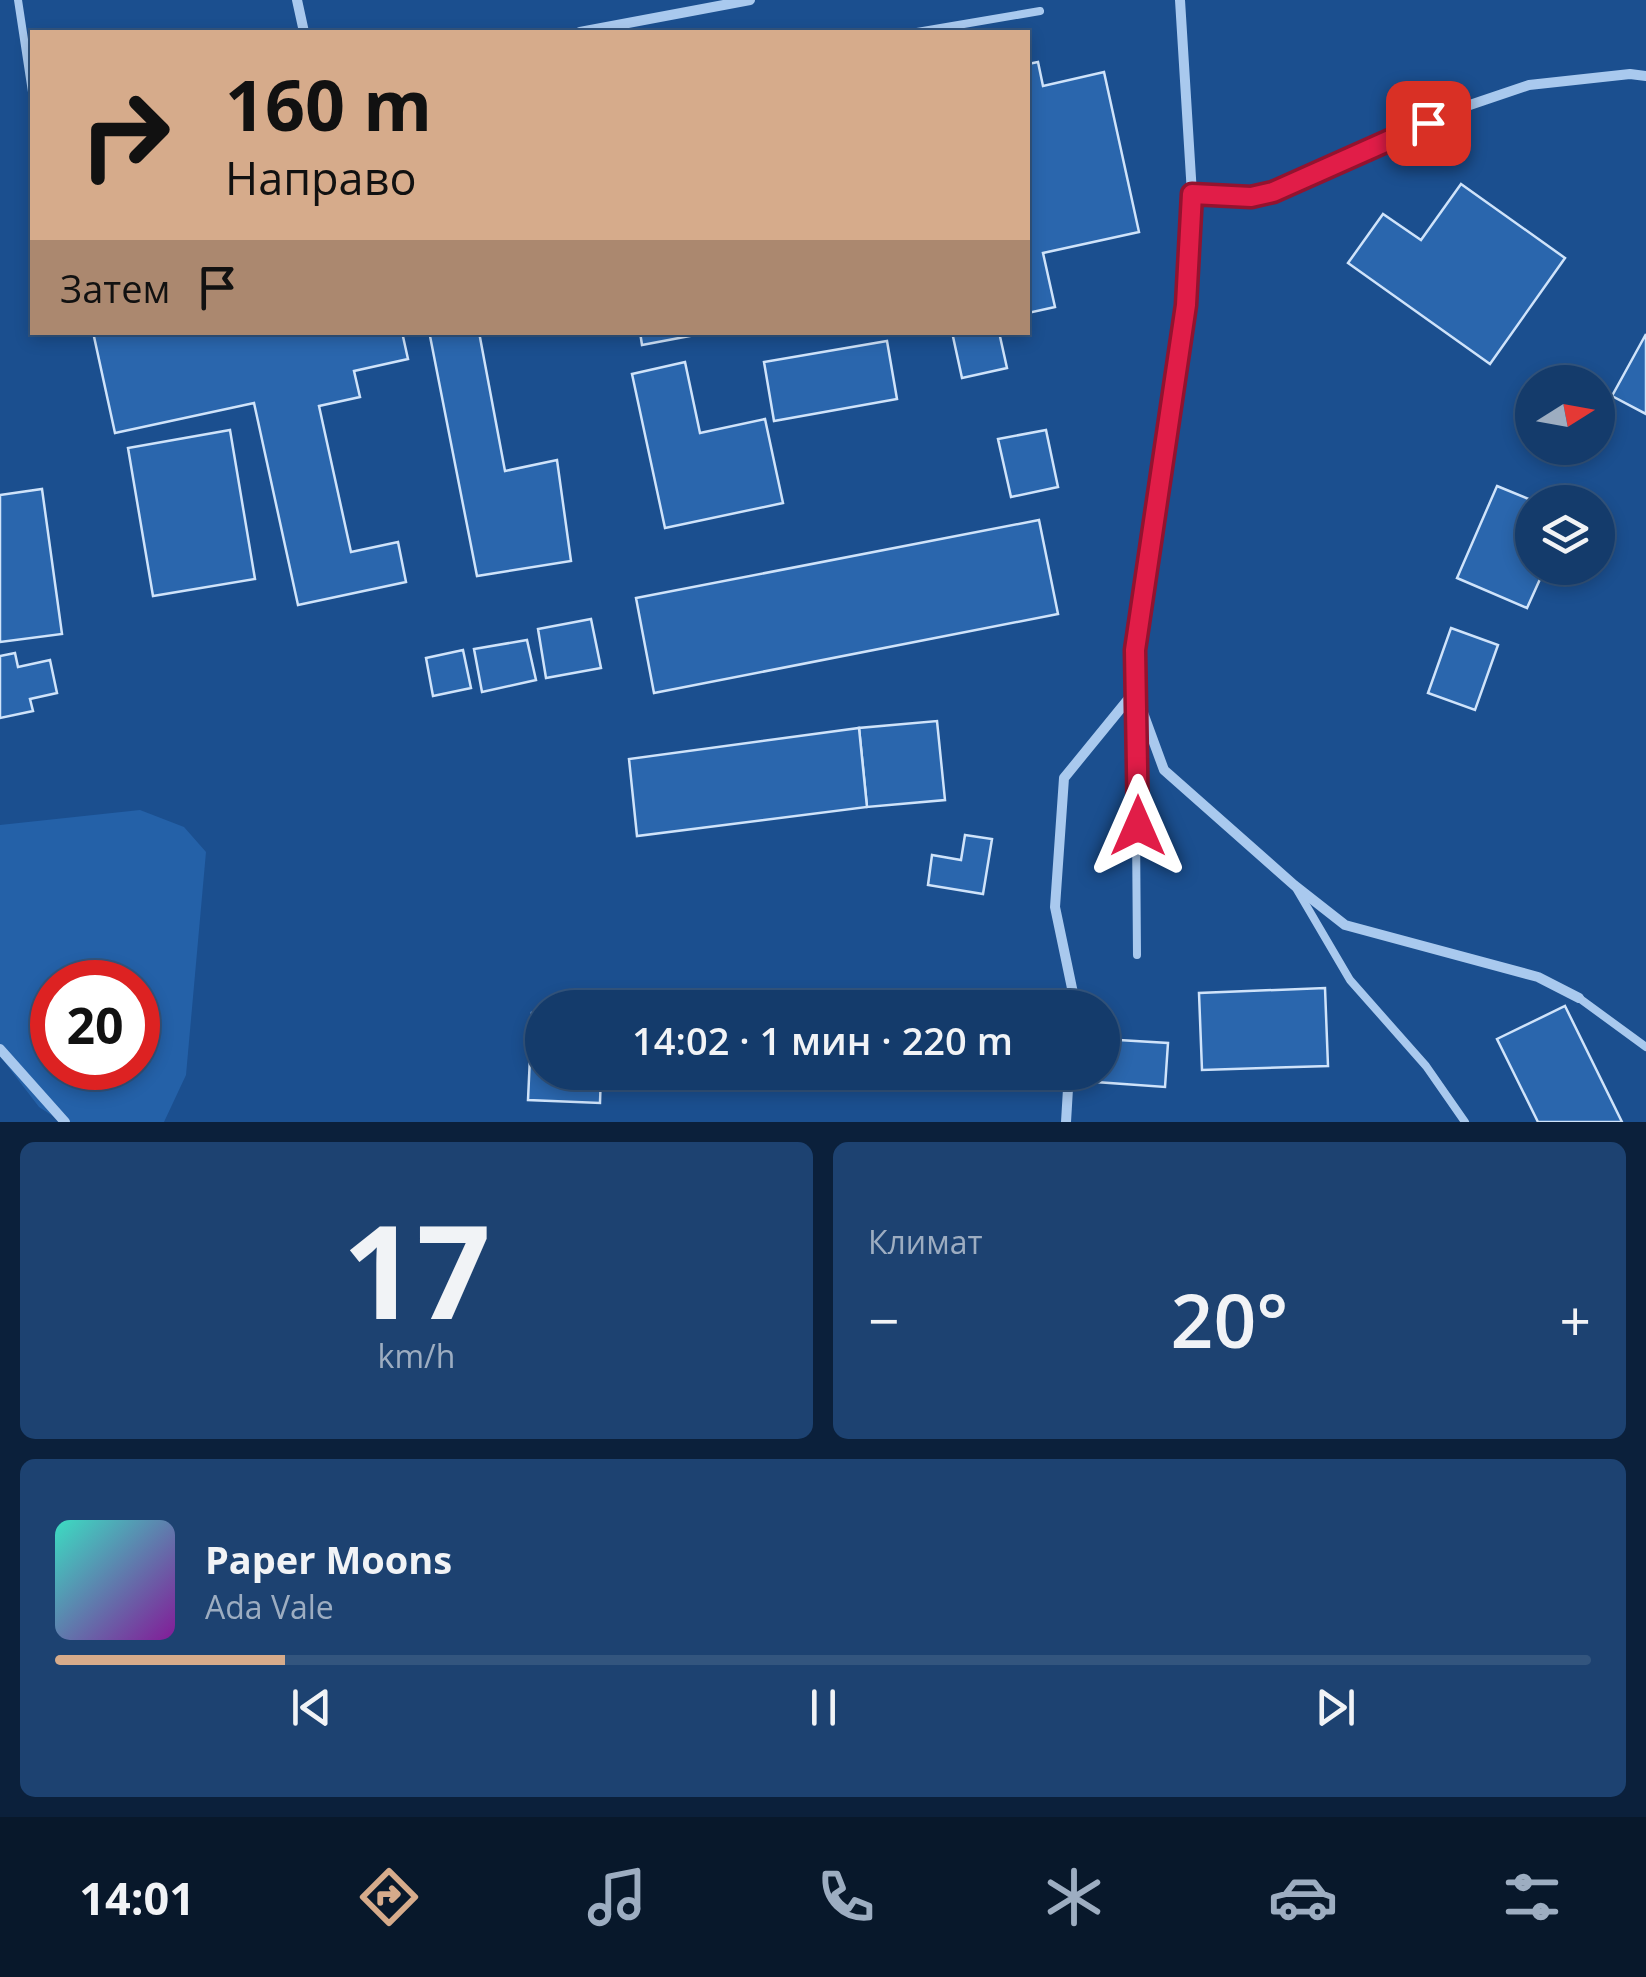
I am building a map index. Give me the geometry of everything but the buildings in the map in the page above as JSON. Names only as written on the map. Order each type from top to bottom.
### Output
[{"type":"street","points":[[297,0],[304,30]]},
{"type":"street","points":[[591,30],[750,0]]},
{"type":"street","points":[[1180,0],[1192,194],[1186,305],[1135,650],[1135,691],[1164,770],[1345,924],[1538,976],[1579,998]]},
{"type":"street","points":[[1192,194],[1251,197],[1273,192],[1458,109],[1529,85],[1630,74],[1646,76]]},
{"type":"street","points":[[1072,990],[1055,907],[1064,778],[1135,691]]},
{"type":"street","points":[[0,1049],[65,1122]]},
{"type":"street","points":[[1066,1122],[1068,1090]]},
{"type":"lane","points":[[18,0],[30,79]]},
{"type":"lane","points":[[927,30],[1040,10]]},
{"type":"lane","points":[[1135,691],[1137,955]]},
{"type":"lane","points":[[1294,884],[1350,980],[1426,1066],[1465,1122]]},
{"type":"lane","points":[[1579,998],[1646,1047]]},
{"type":"shaded area","points":[[140,810],[184,827],[206,852],[186,1075],[164,1122],[62,1122],[39,1107],[0,1056],[0,825]]},
{"type":"route","points":[[1138,826],[1135,650],[1186,305],[1192,194],[1251,197],[1273,192],[1428,123]]}]
